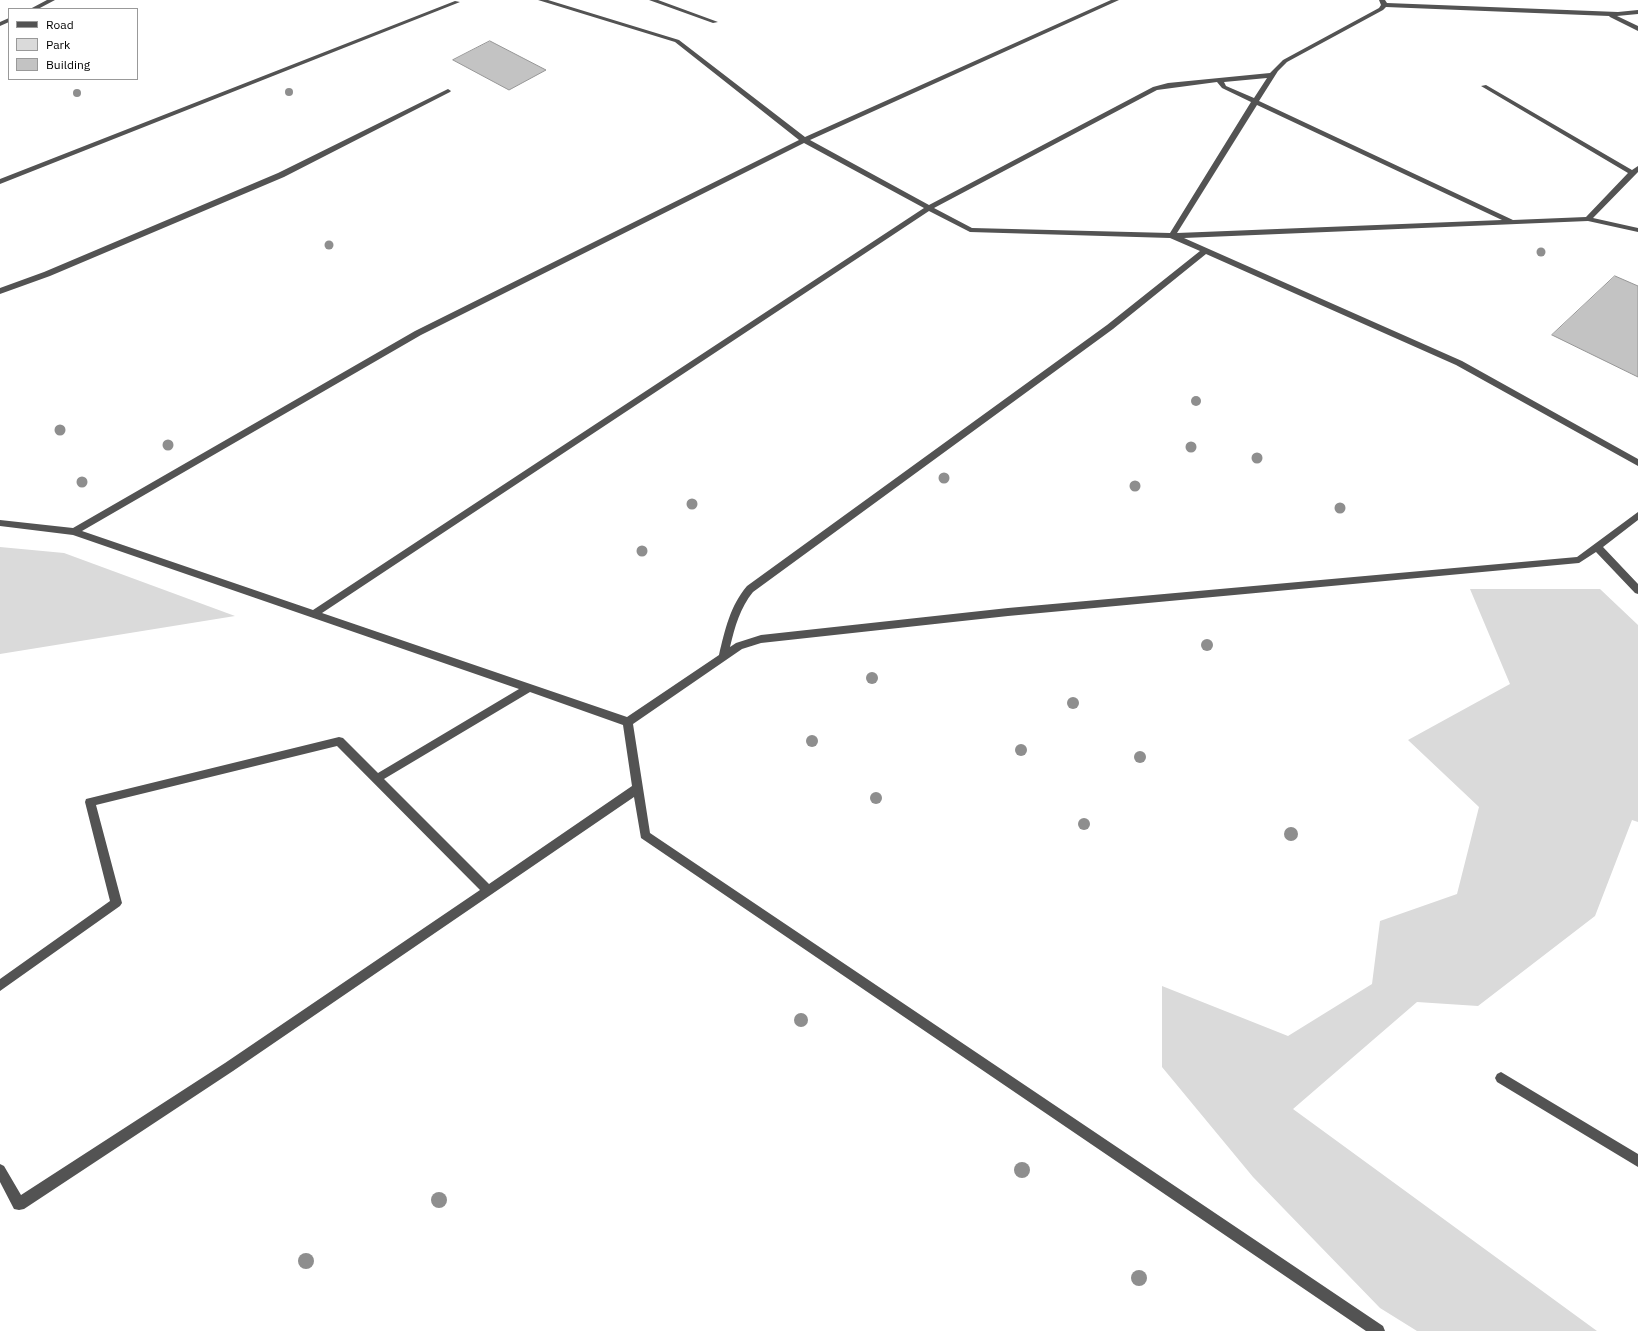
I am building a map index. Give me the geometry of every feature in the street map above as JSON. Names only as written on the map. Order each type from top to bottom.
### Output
[{"type":"street","points":[[35,8],[52,0]]},
{"type":"street","points":[[541,0],[678,41],[804,140],[970,230],[1172,236],[1588,219],[1638,230]]},
{"type":"street","points":[[652,0],[715,22]]},
{"type":"street","points":[[74,532],[418,333],[804,140],[1116,0]]},
{"type":"street","points":[[0,182],[458,1]]},
{"type":"street","points":[[1172,236],[1272,75],[1285,61],[1381,9],[1383,3],[1608,14],[1638,12]]},
{"type":"street","points":[[1608,14],[1638,29]]},
{"type":"street","points":[[314,614],[930,207],[1155,88],[1168,85],[1272,75]]},
{"type":"street","points":[[1219,80],[1224,87],[1512,222]]},
{"type":"street","points":[[1484,86],[1636,170],[1588,219]]},
{"type":"street","points":[[0,291],[46,274],[281,175],[448,91]]},
{"type":"street","points":[[1172,236],[1445,357],[1638,463]]},
{"type":"street","points":[[722,657],[736,608],[742,597],[750,589],[1110,327],[1206,250]]},
{"type":"street","points":[[628,722],[739,646],[760,639],[1008,612],[1579,560],[1638,515]]},
{"type":"street","points":[[0,523],[74,532],[628,722]]},
{"type":"street","points":[[1596,547],[1638,590]]},
{"type":"street","points":[[376,779],[529,688]]},
{"type":"street","points":[[628,722],[645,835],[1378,1331]]},
{"type":"street","points":[[0,986],[116,903],[90,802],[339,741],[488,890]]},
{"type":"street","points":[[0,1170],[19,1204],[229,1067],[638,788]]},
{"type":"street","points":[[1501,1078],[1638,1161]]},
{"type":"green space","points":[[0,547],[64,553],[235,616],[0,654]]},
{"type":"green space","points":[[1470,589],[1600,589],[1638,625],[1638,822],[1632,820],[1595,916],[1478,1006],[1417,1002],[1293,1109],[1597,1331],[1417,1331],[1380,1308],[1253,1177],[1162,1067],[1162,986],[1288,1036],[1372,984],[1380,921],[1457,894],[1479,807],[1408,740],[1510,684]]},
{"type":"building","points":[[490,41],[546,70],[509,90],[453,60]]},
{"type":"building","points":[[1615,276],[1638,286],[1638,377],[1552,335]]}]
